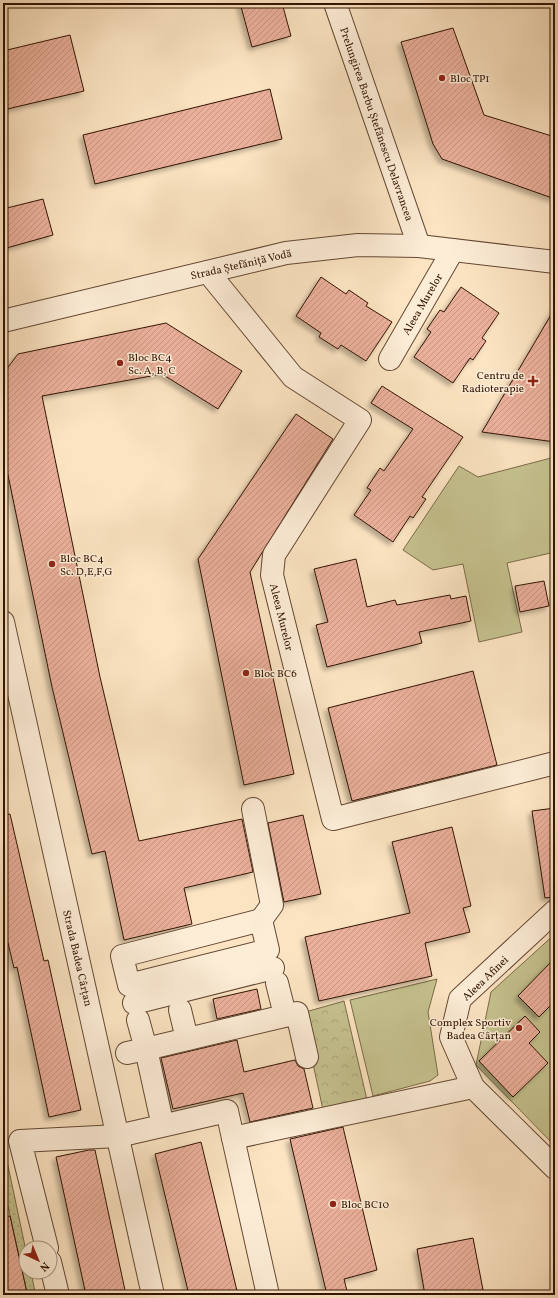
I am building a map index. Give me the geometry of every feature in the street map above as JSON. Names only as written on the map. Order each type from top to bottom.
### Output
[{"type":"street","name":"Prelungirea Barbu Ștefănescu Delavrancea","points":[[336,3],[419,246]]},
{"type":"street","name":"Strada Ștefăniță Vodă","points":[[3,321],[286,253],[358,245],[419,246],[555,262]]},
{"type":"street","name":"Aleea Murelor","points":[[390,359],[453,250]]},
{"type":"street","name":"Aleea Murelor","points":[[208,272],[292,377],[360,420],[274,555],[272,575],[333,819],[555,763]]},
{"type":"street","name":"Strada Badea Cârțan","points":[[3,622],[153,1295]]},
{"type":"street","points":[[252,809],[272,905],[260,920],[122,956],[129,984],[268,950],[260,920]]},
{"type":"street","name":"Aleea Afinei","points":[[555,911],[460,999],[451,1036],[473,1087],[555,1168]]},
{"type":"street","points":[[221,930],[228,960]]},
{"type":"street","points":[[164,945],[171,974]]},
{"type":"street","points":[[160,1113],[136,1051],[136,1011],[275,975],[285,1015]]},
{"type":"street","points":[[180,1010],[187,1039]]},
{"type":"street","points":[[136,1051],[297,1013],[307,1056]]},
{"type":"street","points":[[232,1138],[473,1087]]},
{"type":"street","points":[[44,1240],[20,1141],[118,1136],[226,1111],[268,1295]]},
{"type":"street","points":[[54,1280],[58,1295]]},
{"type":"green space","points":[[555,457],[555,552],[507,563],[522,632],[479,642],[463,564],[433,570],[403,550],[459,466],[478,477]]},
{"type":"green space","name":"Complex Sportiv Badea Cârțan","points":[[555,934],[555,1146],[476,1065],[491,992]]},
{"type":"green space","points":[[437,979],[428,1012],[438,1075],[430,1081],[373,1096],[350,1000]]},
{"type":"green space","points":[[344,1001],[367,1100],[323,1110],[302,1013]]},
{"type":"green space","points":[[3,1142],[24,1240],[18,1240],[18,1252],[8,1206],[3,1207]]},
{"type":"green space","points":[[24,1280],[33,1280],[35,1292],[27,1293]]},
{"type":"building","points":[[240,3],[282,3],[291,36],[252,47]]},
{"type":"building","name":"Bloc TP1","points":[[453,28],[484,115],[555,137],[555,199],[442,159],[433,144],[401,42]]},
{"type":"building","points":[[70,35],[84,91],[3,110],[3,51]]},
{"type":"building","points":[[270,89],[282,139],[95,184],[83,135]]},
{"type":"building","points":[[43,199],[53,235],[3,249],[3,209]]},
{"type":"building","points":[[321,277],[346,294],[349,290],[368,303],[366,306],[392,322],[366,361],[341,345],[338,349],[319,337],[321,333],[296,316]]},
{"type":"building","points":[[461,287],[499,313],[482,338],[486,341],[473,360],[470,358],[453,383],[414,357],[431,332],[427,329],[440,310],[444,312]]},
{"type":"building","name":"Centru de Radioterapie","points":[[555,308],[555,442],[482,432]]},
{"type":"building","points":[[166,323],[242,371],[218,409],[162,374],[42,396],[100,677],[139,841],[242,819],[253,872],[184,888],[192,924],[124,940],[105,851],[92,854],[52,687],[3,451],[3,374],[18,354]]},
{"type":"building","points":[[382,386],[463,437],[422,497],[426,499],[413,518],[410,516],[393,542],[354,515],[371,490],[367,488],[380,468],[384,471],[413,429],[371,403]]},
{"type":"building","name":"Bloc BC6","points":[[296,414],[333,439],[250,572],[294,774],[244,785],[198,559]]},
{"type":"building","points":[[356,559],[367,607],[395,600],[397,605],[450,595],[451,599],[466,596],[471,621],[419,632],[422,643],[327,667],[316,625],[328,622],[314,569]]},
{"type":"building","points":[[544,581],[549,606],[520,612],[515,586]]},
{"type":"building","points":[[473,671],[497,765],[352,801],[328,708]]},
{"type":"building","points":[[555,808],[555,897],[545,898],[532,811]]},
{"type":"building","points":[[10,814],[44,961],[48,960],[81,1110],[49,1117],[17,967],[14,968],[3,922],[3,815]]},
{"type":"building","points":[[303,815],[321,894],[284,902],[268,823]]},
{"type":"building","points":[[452,827],[471,906],[463,908],[470,932],[425,943],[432,976],[319,1001],[305,937],[410,913],[392,842]]},
{"type":"building","points":[[555,958],[555,1001],[539,1017],[518,996]]},
{"type":"building","points":[[257,989],[261,1009],[217,1019],[213,999]]},
{"type":"building","points":[[525,1016],[540,1032],[529,1043],[548,1063],[513,1097],[479,1061]]},
{"type":"building","points":[[237,1040],[244,1072],[295,1060],[298,1066],[304,1069],[313,1108],[250,1122],[243,1093],[173,1109],[161,1058]]},
{"type":"building","name":"Bloc BC10","points":[[343,1127],[377,1270],[344,1279],[348,1295],[327,1295],[290,1139]]},
{"type":"building","points":[[201,1142],[238,1295],[189,1295],[155,1154]]},
{"type":"building","points":[[95,1150],[126,1295],[86,1295],[56,1157]]},
{"type":"building","points":[[10,1216],[18,1252],[18,1280],[24,1280],[27,1293],[18,1295],[3,1295],[3,1217]]},
{"type":"building","points":[[473,1238],[484,1295],[425,1295],[417,1249]]},
{"type":"place","name":"Bloc TP1","points":[[442,78]]},
{"type":"place","name":"Bloc BC4 Sc. A, B, C","points":[[120,363]]},
{"type":"place","name":"Centru de Radioterapie","points":[[533,381]]},
{"type":"place","name":"Bloc BC4 Sc. D,E,F,G","points":[[52,564]]},
{"type":"place","name":"Bloc BC6","points":[[246,673]]},
{"type":"place","name":"Complex Sportiv Badea Cârțan","points":[[519,1028]]},
{"type":"place","name":"Bloc BC10","points":[[333,1204]]}]
